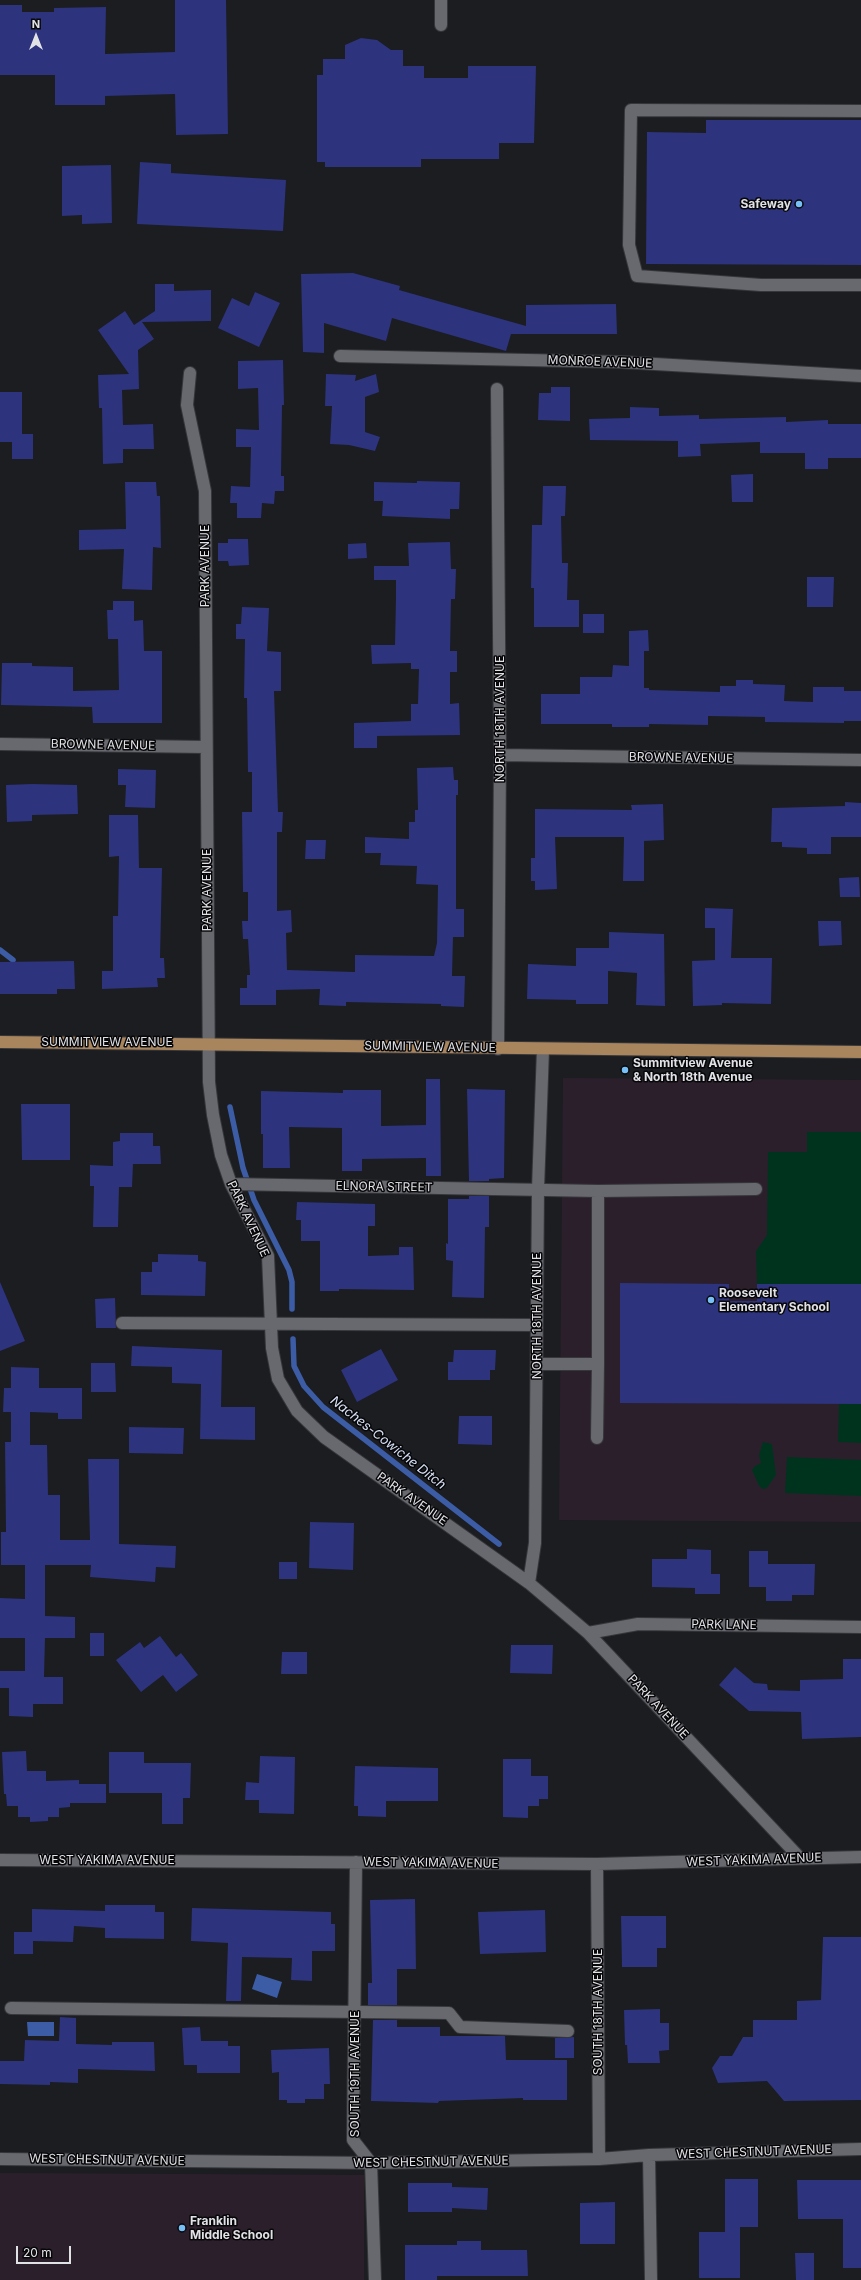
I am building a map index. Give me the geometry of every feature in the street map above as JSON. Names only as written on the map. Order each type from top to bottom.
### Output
[{"type":"main road","name":"SUMMITVIEW AVENUE","points":[[0,1042],[208,1043],[498,1049],[861,1052]]},
{"type":"street","points":[[441,0],[441,25]]},
{"type":"street","points":[[861,111],[631,110],[629,245],[637,276],[761,285],[861,285]]},
{"type":"street","name":"MONROE AVENUE","points":[[340,356],[621,362],[861,376]]},
{"type":"street","name":"PARK AVENUE","points":[[190,373],[187,405],[205,491],[205,747],[208,1043],[213,1115],[221,1155],[236,1184],[268,1256],[272,1348],[278,1379],[297,1411],[324,1437],[529,1583],[588,1632],[800,1858]]},
{"type":"street","name":"NORTH 18TH AVENUE","points":[[497,389],[500,755],[498,1049]]},
{"type":"street","name":"BROWNE AVENUE","points":[[0,744],[205,747]]},
{"type":"street","name":"BROWNE AVENUE","points":[[500,755],[861,760]]},
{"type":"street","name":"NORTH 18TH AVENUE","points":[[529,1583],[534,1543],[538,1189],[543,1049]]},
{"type":"street","name":"ELNORA STREET","points":[[236,1184],[598,1191],[756,1189]]},
{"type":"street","points":[[597,1438],[598,1191]]},
{"type":"street","points":[[122,1323],[537,1325]]},
{"type":"street","points":[[537,1364],[598,1364]]},
{"type":"street","name":"PARK LANE","points":[[588,1632],[638,1624],[861,1627]]},
{"type":"street","name":"WEST YAKIMA AVENUE","points":[[0,1860],[597,1864],[861,1857]]},
{"type":"street","name":"SOUTH 19TH AVENUE","points":[[356,1862],[353,2140],[370,2163]]},
{"type":"street","name":"SOUTH 18TH AVENUE","points":[[597,1864],[599,2159]]},
{"type":"street","points":[[11,2008],[449,2013],[460,2027],[568,2031]]},
{"type":"street","name":"WEST CHESTNUT AVENUE","points":[[0,2158],[370,2163],[599,2159],[650,2155],[861,2149]]},
{"type":"street","points":[[650,2155],[652,2280]]},
{"type":"street","points":[[370,2163],[375,2280]]},
{"type":"shaded area","name":"Roosevelt Elementary School","points":[[563,1078],[861,1080],[861,1522],[559,1520]]},
{"type":"shaded area","name":"Franklin Middle School","points":[[0,2173],[364,2175],[364,2280],[0,2280]]},
{"type":"green space","points":[[807,1132],[861,1132],[861,1284],[757,1284],[756,1251],[767,1235],[768,1152],[807,1152]]},
{"type":"green space","points":[[839,1404],[861,1404],[861,1443],[838,1442]]},
{"type":"green space","points":[[763,1442],[772,1444],[776,1475],[767,1488],[763,1489],[759,1486],[752,1470],[755,1466],[761,1463],[759,1455]]},
{"type":"green space","points":[[787,1457],[861,1460],[861,1496],[785,1493]]},
{"type":"water","points":[[257,1974],[282,1982],[277,1998],[252,1989]]},
{"type":"water","points":[[27,2022],[54,2022],[54,2036],[28,2036]]},
{"type":"building","points":[[175,0],[226,0],[228,134],[176,135],[175,94],[105,96],[105,105],[55,105],[55,75],[0,75],[0,5],[22,5],[22,12],[54,12],[54,8],[106,7],[105,54],[175,52]]},
{"type":"building","points":[[361,38],[377,40],[391,50],[403,50],[403,66],[424,66],[424,78],[468,78],[468,66],[536,66],[534,143],[499,143],[499,159],[421,159],[421,167],[325,167],[325,162],[317,162],[317,75],[323,75],[323,59],[345,59],[345,45]]},
{"type":"building","points":[[706,120],[861,120],[861,265],[646,264],[647,132],[706,133]]},
{"type":"building","points":[[140,162],[171,164],[171,173],[286,180],[283,231],[137,224]]},
{"type":"building","points":[[111,165],[112,223],[82,224],[82,215],[62,216],[62,166]]},
{"type":"building","points":[[353,273],[400,286],[399,290],[526,326],[526,305],[616,304],[617,334],[511,334],[506,351],[392,318],[386,341],[324,323],[324,353],[303,352],[301,274]]},
{"type":"building","points":[[155,284],[174,284],[174,291],[211,290],[211,321],[142,322],[154,339],[138,350],[139,389],[122,390],[123,425],[153,424],[154,449],[123,449],[123,463],[103,464],[102,408],[99,408],[98,375],[129,374],[98,330],[125,311],[134,325],[155,311]]},
{"type":"building","points":[[255,292],[280,303],[259,347],[218,328],[232,298],[249,306]]},
{"type":"building","points":[[283,360],[284,405],[282,405],[281,476],[284,476],[284,491],[275,491],[274,504],[262,503],[261,518],[237,518],[237,503],[230,503],[231,486],[250,487],[251,447],[236,447],[236,429],[259,430],[258,388],[238,389],[238,361]]},
{"type":"building","points":[[326,374],[356,375],[355,381],[376,374],[379,392],[365,397],[365,432],[380,437],[375,451],[349,445],[330,444],[332,406],[325,406]]},
{"type":"building","points":[[551,387],[570,387],[570,421],[538,420],[539,393],[551,393]]},
{"type":"building","points":[[0,392],[22,392],[22,434],[33,434],[33,459],[12,459],[12,442],[0,442]]},
{"type":"building","points":[[630,407],[659,408],[659,416],[699,415],[699,419],[786,417],[786,422],[828,420],[828,424],[861,424],[861,458],[828,458],[828,469],[805,469],[805,453],[760,453],[760,442],[700,444],[701,456],[678,457],[678,441],[590,440],[589,419],[630,418]]},
{"type":"building","points":[[753,474],[753,502],[732,502],[731,475]]},
{"type":"building","points":[[417,481],[460,482],[459,509],[450,509],[450,519],[382,516],[383,501],[374,501],[374,482],[417,483]]},
{"type":"building","points":[[125,482],[156,482],[157,496],[160,496],[161,548],[153,547],[152,590],[122,589],[124,549],[79,550],[79,530],[126,529]]},
{"type":"building","points":[[543,486],[566,486],[565,516],[561,516],[562,563],[568,563],[567,600],[579,600],[579,627],[534,627],[534,588],[531,588],[532,525],[542,525]]},
{"type":"building","points":[[228,539],[248,539],[249,565],[229,566],[228,561],[218,561],[218,543],[228,543]]},
{"type":"building","points":[[450,542],[451,569],[456,569],[455,599],[451,599],[450,651],[457,651],[457,672],[450,672],[450,704],[459,703],[460,735],[377,736],[377,748],[354,748],[354,723],[411,721],[411,704],[418,704],[419,669],[411,669],[411,663],[372,664],[371,645],[395,645],[396,597],[396,580],[374,580],[374,566],[409,566],[408,543]]},
{"type":"building","points":[[366,543],[367,558],[348,559],[348,544]]},
{"type":"building","points":[[807,577],[834,577],[833,607],[807,607]]},
{"type":"building","points":[[113,601],[134,601],[134,621],[143,620],[144,651],[162,651],[162,723],[93,723],[92,707],[1,705],[2,663],[32,663],[32,666],[73,667],[73,691],[119,690],[118,639],[108,639],[107,610],[113,610]]},
{"type":"building","points":[[242,607],[269,608],[267,651],[281,652],[281,691],[274,691],[278,812],[283,812],[282,832],[277,832],[277,911],[291,910],[292,932],[286,933],[287,970],[355,972],[355,955],[434,956],[437,943],[438,885],[416,884],[417,866],[380,865],[381,853],[365,853],[365,837],[409,839],[409,822],[415,822],[415,810],[418,810],[417,768],[453,767],[454,780],[458,780],[458,795],[456,795],[456,909],[464,909],[464,937],[453,937],[452,976],[465,976],[464,1007],[441,1006],[441,1004],[346,1002],[346,1006],[319,1005],[320,989],[276,990],[276,1005],[240,1005],[240,988],[247,988],[247,975],[250,975],[248,939],[243,939],[242,921],[248,921],[248,892],[243,892],[242,812],[252,812],[252,772],[248,772],[247,698],[244,698],[245,639],[236,639],[236,624],[241,624]]},
{"type":"building","points":[[583,614],[604,614],[604,633],[583,633]]},
{"type":"building","points":[[648,630],[649,651],[644,651],[644,688],[649,688],[649,690],[720,692],[720,686],[736,686],[736,680],[753,680],[753,684],[785,685],[784,701],[813,702],[813,687],[844,687],[844,691],[861,691],[861,721],[844,721],[844,723],[765,722],[765,717],[708,716],[708,725],[649,724],[649,727],[612,727],[612,724],[541,724],[541,694],[580,694],[580,677],[612,677],[613,665],[629,666],[629,631]]},
{"type":"building","points":[[118,769],[156,770],[155,808],[125,807],[126,785],[118,785]]},
{"type":"building","points":[[6,785],[77,785],[78,814],[32,815],[32,821],[7,822]]},
{"type":"building","points":[[845,802],[861,803],[861,837],[831,837],[831,854],[807,854],[807,848],[782,847],[782,842],[771,842],[772,808],[845,806]]},
{"type":"building","points":[[663,804],[664,840],[644,841],[644,881],[623,881],[624,837],[555,837],[557,889],[535,890],[535,881],[531,881],[531,858],[535,858],[535,809],[632,810],[631,805]]},
{"type":"building","points":[[109,815],[138,815],[139,868],[162,868],[160,958],[164,958],[165,978],[157,978],[158,987],[102,989],[102,971],[113,971],[113,916],[118,916],[119,856],[109,857]]},
{"type":"building","points":[[306,840],[326,840],[325,859],[305,859]]},
{"type":"building","points":[[859,877],[860,897],[840,897],[839,878]]},
{"type":"building","points":[[705,908],[733,909],[731,958],[772,958],[771,1004],[722,1003],[722,1005],[693,1006],[692,961],[715,960],[715,928],[705,928]]},
{"type":"building","points":[[818,921],[841,921],[842,945],[819,946]]},
{"type":"building","points":[[609,932],[664,934],[665,1006],[636,1005],[637,973],[608,971],[608,1004],[576,1004],[576,1000],[527,999],[528,964],[576,966],[576,948],[609,948]]},
{"type":"building","points":[[74,961],[75,989],[57,989],[57,994],[0,994],[0,962]]},
{"type":"building","points":[[426,1079],[440,1079],[441,1176],[426,1176],[426,1158],[362,1159],[362,1171],[342,1171],[342,1128],[289,1127],[290,1168],[263,1168],[261,1091],[343,1093],[343,1090],[381,1090],[381,1126],[426,1125]]},
{"type":"building","points":[[467,1089],[505,1090],[504,1178],[489,1179],[489,1181],[469,1181]]},
{"type":"building","points":[[21,1104],[70,1104],[70,1160],[22,1160]]},
{"type":"building","points":[[120,1133],[153,1133],[153,1146],[160,1146],[161,1164],[133,1164],[132,1187],[119,1187],[118,1227],[93,1227],[94,1186],[90,1186],[90,1165],[113,1166],[113,1142],[120,1141]]},
{"type":"building","points":[[469,1196],[489,1196],[489,1227],[485,1227],[484,1298],[452,1297],[453,1261],[446,1260],[446,1243],[448,1244],[448,1199],[469,1199]]},
{"type":"building","points":[[297,1202],[375,1204],[375,1226],[368,1226],[368,1256],[399,1255],[399,1247],[413,1247],[414,1290],[339,1289],[339,1291],[320,1291],[320,1241],[301,1241],[301,1220],[296,1220]]},
{"type":"building","points":[[158,1254],[198,1255],[198,1261],[206,1262],[205,1296],[141,1295],[141,1272],[152,1272],[152,1262],[158,1262]]},
{"type":"building","points":[[0,1282],[25,1341],[0,1351]]},
{"type":"building","points":[[620,1283],[729,1284],[729,1301],[757,1301],[757,1284],[861,1284],[861,1404],[620,1403]]},
{"type":"building","points":[[115,1298],[116,1328],[96,1328],[95,1299]]},
{"type":"building","points":[[132,1346],[222,1350],[221,1407],[255,1407],[255,1440],[200,1439],[201,1384],[172,1383],[172,1367],[131,1366]]},
{"type":"building","points":[[381,1349],[398,1380],[357,1402],[341,1370]]},
{"type":"building","points":[[454,1350],[496,1350],[495,1370],[490,1370],[490,1380],[448,1380],[448,1362],[453,1362]]},
{"type":"building","points":[[91,1363],[115,1363],[116,1392],[91,1392]]},
{"type":"building","points":[[11,1367],[39,1368],[39,1388],[82,1388],[82,1419],[58,1419],[58,1413],[30,1412],[30,1445],[47,1445],[48,1495],[60,1495],[60,1540],[90,1540],[88,1459],[119,1459],[119,1544],[176,1546],[175,1568],[156,1567],[155,1582],[90,1577],[91,1565],[45,1565],[45,1616],[75,1617],[75,1638],[45,1638],[44,1677],[63,1677],[63,1704],[33,1704],[33,1717],[9,1716],[9,1688],[0,1688],[0,1671],[25,1671],[25,1638],[0,1638],[0,1598],[25,1599],[25,1565],[1,1565],[1,1532],[6,1532],[5,1442],[11,1442],[11,1412],[3,1412],[4,1388],[11,1388]]},
{"type":"building","points":[[459,1416],[492,1416],[492,1445],[458,1444]]},
{"type":"building","points":[[129,1427],[184,1428],[183,1454],[129,1453]]},
{"type":"building","points":[[310,1522],[354,1523],[353,1570],[309,1568]]},
{"type":"building","points":[[687,1549],[711,1550],[711,1574],[720,1574],[720,1594],[695,1594],[695,1588],[652,1587],[652,1559],[687,1559]]},
{"type":"building","points":[[749,1551],[768,1551],[768,1564],[815,1564],[814,1595],[792,1595],[792,1601],[766,1601],[766,1587],[749,1587]]},
{"type":"building","points":[[279,1562],[297,1562],[297,1579],[279,1579]]},
{"type":"building","points":[[90,1633],[104,1633],[104,1656],[90,1656]]},
{"type":"building","points":[[160,1636],[176,1657],[181,1653],[198,1675],[176,1692],[163,1675],[141,1692],[116,1660],[140,1642],[144,1648]]},
{"type":"building","points":[[511,1645],[553,1645],[552,1674],[510,1673]]},
{"type":"building","points":[[282,1652],[307,1652],[307,1674],[281,1674]]},
{"type":"building","points":[[843,1659],[861,1659],[861,1737],[802,1739],[801,1712],[749,1711],[719,1685],[735,1667],[754,1683],[767,1684],[768,1690],[800,1691],[800,1680],[843,1679]]},
{"type":"building","points":[[26,1751],[27,1771],[46,1771],[46,1781],[79,1780],[79,1784],[106,1784],[106,1803],[70,1803],[70,1807],[59,1808],[59,1817],[48,1817],[48,1821],[30,1822],[30,1817],[18,1817],[18,1806],[7,1806],[6,1794],[4,1794],[2,1752]]},
{"type":"building","points":[[109,1752],[144,1752],[144,1763],[191,1763],[190,1798],[183,1798],[183,1824],[162,1824],[162,1793],[109,1793]]},
{"type":"building","points":[[260,1756],[295,1757],[294,1814],[259,1813],[259,1800],[245,1800],[246,1782],[259,1783]]},
{"type":"building","points":[[503,1759],[531,1759],[531,1776],[548,1776],[548,1799],[539,1799],[539,1806],[528,1806],[528,1818],[503,1817]]},
{"type":"building","points":[[355,1766],[438,1768],[438,1801],[386,1801],[386,1817],[358,1816],[358,1806],[354,1806]]},
{"type":"building","points":[[415,1899],[416,1969],[397,1969],[397,2005],[368,2005],[368,1983],[372,1983],[370,1900]]},
{"type":"building","points":[[105,1905],[155,1905],[155,1912],[164,1912],[164,1939],[105,1938],[105,1928],[74,1926],[73,1942],[33,1941],[33,1954],[14,1954],[14,1932],[32,1932],[32,1909],[105,1911]]},
{"type":"building","points":[[192,1908],[331,1912],[331,1924],[335,1924],[335,1951],[312,1951],[312,1981],[291,1980],[292,1958],[242,1957],[241,2001],[226,2001],[228,1943],[191,1941]]},
{"type":"building","points":[[545,1910],[546,1952],[480,1954],[478,1912]]},
{"type":"building","points":[[621,1916],[666,1916],[666,1948],[657,1948],[657,1967],[622,1967]]},
{"type":"building","points":[[823,1937],[861,1937],[861,2100],[784,2101],[767,2081],[718,2083],[712,2068],[720,2056],[732,2056],[743,2037],[753,2037],[753,2020],[797,2020],[797,2001],[821,2000]]},
{"type":"building","points":[[660,2009],[660,2023],[669,2023],[669,2050],[659,2051],[660,2063],[628,2063],[627,2045],[625,2045],[624,2010]]},
{"type":"building","points":[[60,2017],[76,2018],[76,2044],[112,2045],[112,2042],[154,2042],[155,2071],[78,2069],[78,2083],[50,2082],[50,2085],[0,2084],[0,2061],[24,2061],[25,2040],[59,2041]]},
{"type":"building","points":[[373,2020],[397,2020],[397,2027],[440,2027],[440,2036],[505,2036],[506,2060],[567,2060],[567,2100],[523,2100],[523,2098],[439,2101],[438,2103],[371,2101]]},
{"type":"building","points":[[200,2027],[201,2041],[228,2041],[228,2046],[240,2046],[240,2073],[197,2073],[197,2065],[184,2065],[182,2028]]},
{"type":"building","points":[[574,2037],[574,2058],[555,2058],[555,2038]]},
{"type":"building","points":[[329,2048],[330,2084],[324,2084],[324,2099],[305,2099],[305,2103],[287,2103],[287,2100],[279,2100],[279,2072],[272,2073],[271,2050]]},
{"type":"building","points":[[725,2179],[758,2179],[758,2227],[740,2227],[740,2278],[699,2278],[699,2232],[725,2232]]},
{"type":"building","points":[[797,2180],[861,2180],[861,2268],[843,2268],[843,2219],[798,2219]]},
{"type":"building","points":[[408,2183],[452,2183],[452,2187],[488,2188],[487,2210],[452,2208],[452,2212],[408,2212]]},
{"type":"building","points":[[615,2202],[615,2244],[580,2244],[580,2203]]},
{"type":"building","points":[[457,2241],[481,2241],[481,2250],[527,2250],[528,2276],[437,2276],[437,2280],[405,2280],[405,2245],[457,2245]]},
{"type":"building","points":[[795,2253],[814,2253],[814,2280],[796,2280]]},
{"type":"waterway","name":"Naches-Cowiche Ditch","points":[[0,950],[13,960]]},
{"type":"waterway","name":"Naches-Cowiche Ditch","points":[[230,1107],[243,1168],[254,1200],[289,1270],[292,1282],[292,1309]]},
{"type":"waterway","name":"Naches-Cowiche Ditch","points":[[293,1339],[294,1366],[304,1386],[323,1407],[499,1544]]},
{"type":"place","name":"Safeway","points":[[799,204]]},
{"type":"place","name":"Summitview Avenue & North 18th Avenue","points":[[625,1070]]},
{"type":"place","name":"Roosevelt Elementary School","points":[[711,1300]]},
{"type":"place","name":"Franklin Middle School","points":[[182,2228]]}]
